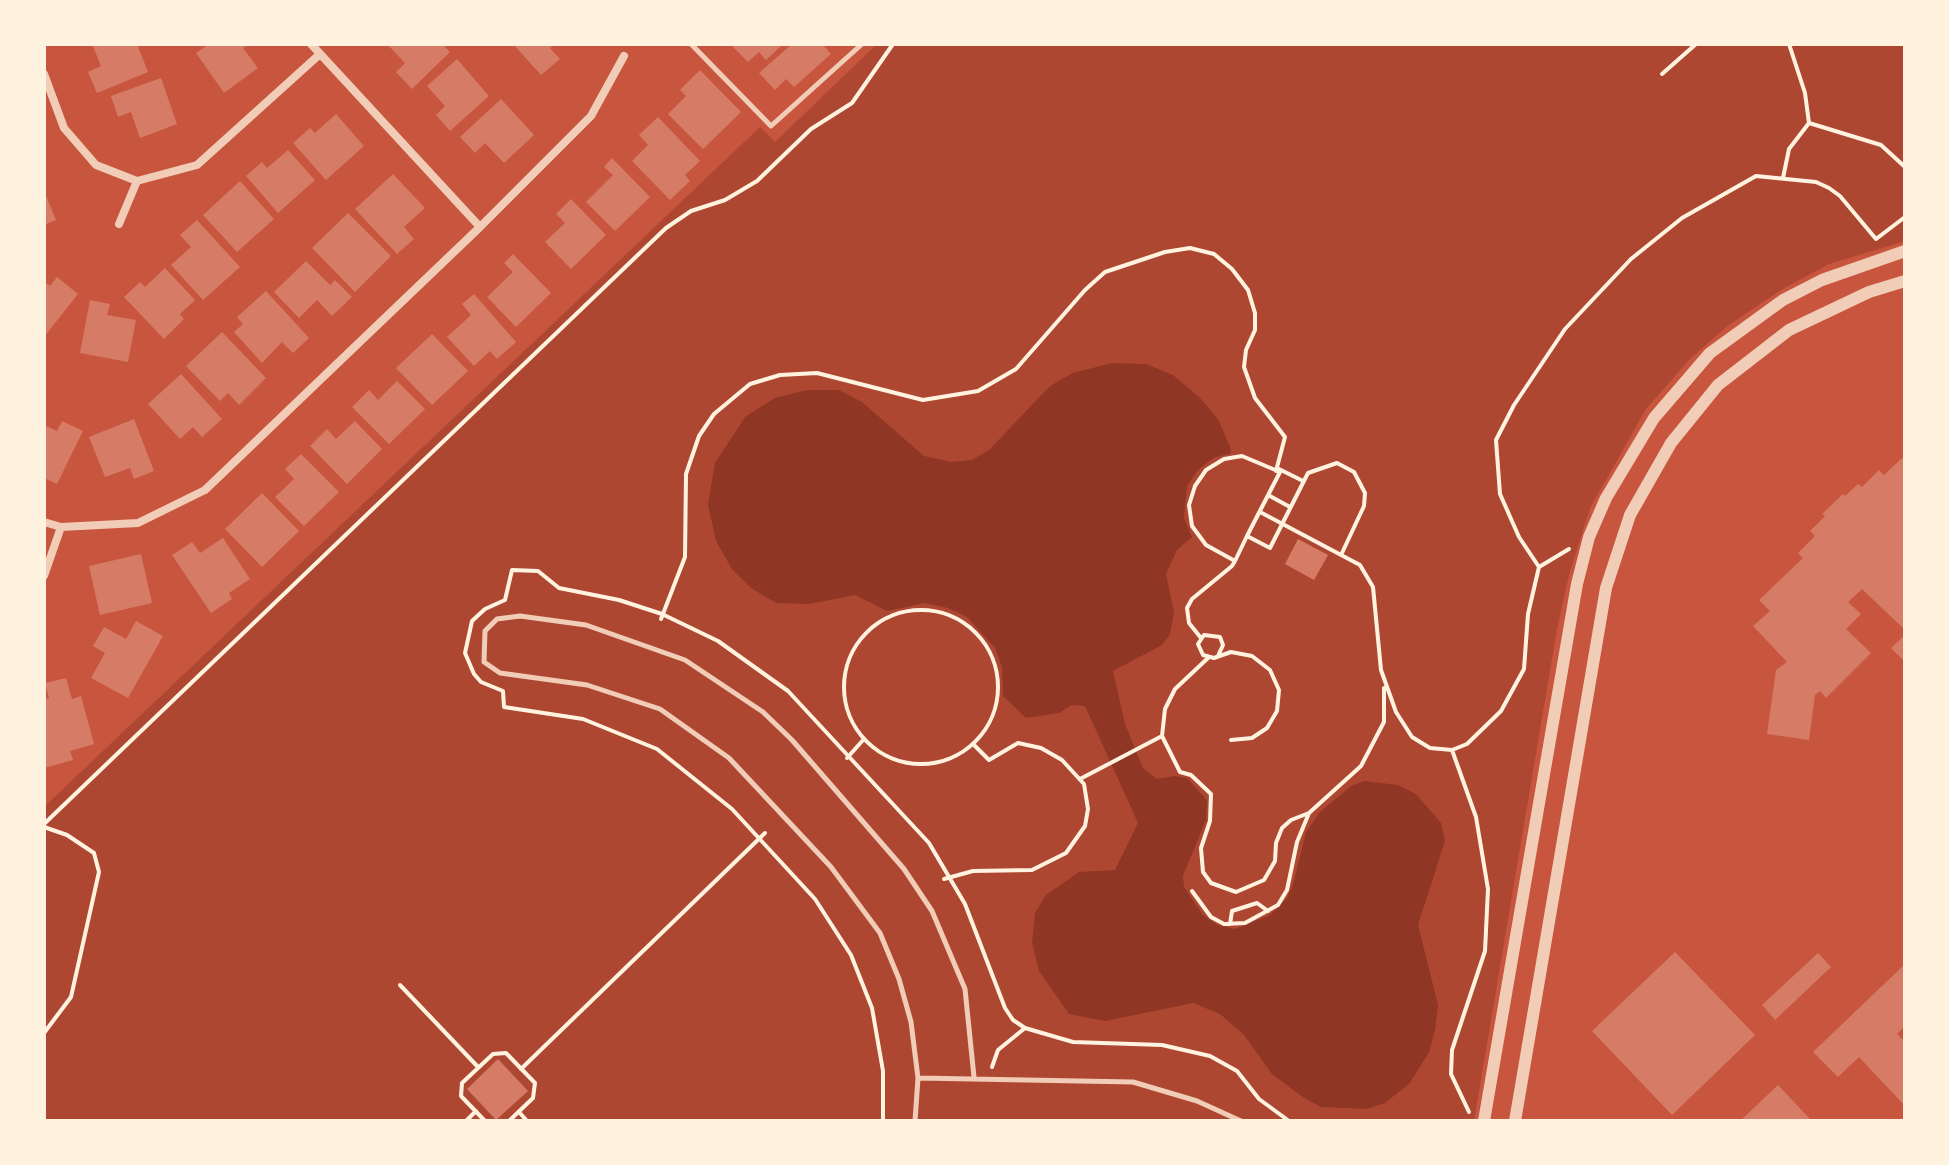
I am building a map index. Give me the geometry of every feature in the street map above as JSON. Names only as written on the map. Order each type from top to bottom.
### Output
[{"type":"street","points":[[311,44],[480,227]]},
{"type":"street","points":[[44,74],[64,128],[96,165],[137,181],[197,165],[320,54]]},
{"type":"street","points":[[44,522],[61,527],[138,523],[205,490],[480,227],[591,116],[624,56]]},
{"type":"street","points":[[119,224],[137,181]]},
{"type":"street","points":[[1484,1121],[1577,584],[1589,537],[1606,498],[1654,418],[1710,353],[1783,300],[1822,280],[1905,251]]},
{"type":"street","points":[[1515,1121],[1606,588],[1630,515],[1693,413],[1741,365],[1789,330],[1869,292],[1905,281]]},
{"type":"street","points":[[44,576],[61,527]]},
{"type":"lane","points":[[691,44],[771,126],[862,44]]},
{"type":"lane","points":[[915,1121],[918,1078],[911,1022],[890,956],[880,933],[831,867],[729,758],[660,709],[587,685],[500,673],[484,662],[485,631],[497,619],[520,616],[586,625],[685,660],[763,712],[792,740],[904,869],[932,911],[965,989],[974,1077]]},
{"type":"lane","points":[[918,1078],[1133,1082],[1197,1101],[1241,1121]]},
{"type":"path","points":[[44,1033],[71,997],[99,872],[94,853],[67,835],[44,826],[666,228],[691,211],[725,200],[757,181],[811,129],[852,103],[893,44]]},
{"type":"path","points":[[1662,74],[1696,44]]},
{"type":"path","points":[[1783,178],[1789,149],[1809,123],[1805,93],[1789,44]]},
{"type":"path","points":[[1809,123],[1881,145],[1905,167]]},
{"type":"path","points":[[1384,682],[1396,712],[1412,737],[1430,748],[1452,750],[1467,744],[1489,724],[1520,680],[1527,654],[1530,604],[1539,567],[1512,523],[1496,482],[1496,440],[1514,405],[1565,329],[1631,259],[1682,218],[1756,176],[1783,178],[1829,188],[1840,196],[1876,239],[1904,218]]},
{"type":"path","points":[[661,619],[685,557],[686,474],[699,436],[714,414],[750,384],[780,375],[817,373],[923,400],[978,391],[1016,369],[1085,290],[1105,272],[1165,252],[1190,248],[1214,254],[1232,269],[1248,290],[1255,313],[1255,330],[1246,350],[1244,367],[1255,398],[1285,437],[1276,469]]},
{"type":"path","points":[[1235,561],[1206,545],[1192,526],[1189,505],[1195,486],[1214,463],[1233,457],[1250,458],[1303,481]]},
{"type":"path","points":[[1247,536],[1270,548],[1303,481],[1319,466],[1337,463],[1347,467],[1359,479],[1365,493],[1364,506],[1342,553]]},
{"type":"path","points":[[1208,658],[1199,650],[1201,638],[1189,623],[1187,608],[1235,561],[1280,472],[1276,469]]},
{"type":"path","points":[[1268,495],[1290,507]]},
{"type":"path","points":[[1231,740],[1252,738],[1267,728],[1277,711],[1279,690],[1270,670],[1252,656],[1231,652],[1196,665],[1175,689],[1165,709],[1162,736],[1180,772],[1191,775],[1211,794],[1210,821],[1200,861],[1211,883],[1220,889],[1236,892],[1264,880],[1275,861],[1276,843],[1282,828],[1291,820],[1309,813],[1361,766],[1384,722],[1384,682],[1373,587],[1360,565],[1342,553],[1260,512]]},
{"type":"path","points":[[1539,567],[1569,549]]},
{"type":"path","points":[[929,610],[957,618],[972,629],[995,664],[998,683],[993,714],[973,744],[946,760],[912,763],[886,755],[864,739],[846,702],[846,674],[853,652],[862,638],[887,618],[929,610]]},
{"type":"path","points":[[1201,638],[1211,633],[1220,637],[1223,645],[1218,656]]},
{"type":"path","points":[[1080,779],[1162,736]]},
{"type":"path","points":[[847,758],[864,739]]},
{"type":"path","points":[[973,744],[989,760],[1018,743],[1031,744],[1053,753],[1080,779],[1087,795],[1085,826],[1066,853],[1032,870],[973,871],[947,878],[965,904],[1005,1008],[1025,1028],[1089,1045],[1162,1045],[1210,1056],[1237,1071],[1259,1099],[1289,1121]]},
{"type":"path","points":[[1452,750],[1476,817],[1488,889],[1485,951],[1452,1050],[1451,1074],[1467,1105],[1469,1121]]},
{"type":"path","points":[[1192,891],[1211,917],[1230,924],[1245,923],[1278,905],[1287,890],[1294,850],[1309,813]]},
{"type":"path","points":[[521,1069],[765,833]]},
{"type":"path","points":[[1230,924],[1232,911],[1257,903],[1268,911]]},
{"type":"path","points":[[400,985],[478,1067]]},
{"type":"path","points":[[990,1077],[998,1050],[1025,1028]]},
{"type":"path","points":[[485,1121],[461,1096],[462,1083],[493,1054],[506,1053],[535,1083],[533,1098],[509,1121]]},
{"type":"path","points":[[466,1121],[476,1111]]},
{"type":"path","points":[[519,1112],[527,1121]]},
{"type":"shaded area","points":[[877,44],[1905,44],[1905,241],[1829,264],[1781,290],[1726,327],[1689,360],[1646,409],[1590,508],[1569,575],[1557,629],[1474,1121],[44,1121],[44,807],[760,127],[775,142]]},
{"type":"shaded area","points":[[1112,363],[1146,364],[1173,375],[1199,397],[1218,419],[1231,453],[1213,458],[1198,470],[1187,486],[1184,518],[1192,537],[1177,550],[1166,574],[1174,613],[1170,634],[1162,645],[1113,671],[1125,724],[1143,768],[1157,779],[1174,776],[1187,778],[1207,800],[1206,820],[1183,876],[1184,887],[1203,915],[1218,925],[1235,929],[1270,915],[1287,898],[1293,885],[1306,832],[1320,812],[1351,786],[1364,781],[1398,785],[1416,794],[1441,823],[1445,841],[1418,925],[1438,1005],[1435,1030],[1429,1052],[1410,1083],[1385,1103],[1367,1109],[1321,1107],[1272,1074],[1244,1035],[1220,1014],[1193,1003],[1105,1021],[1069,1014],[1039,971],[1032,943],[1035,913],[1046,895],[1079,872],[1115,870],[1138,823],[1085,706],[1072,705],[1059,713],[1026,718],[1003,696],[1002,667],[995,648],[967,617],[948,608],[925,603],[887,611],[855,595],[809,604],[776,603],[751,588],[732,569],[716,541],[708,505],[715,463],[745,417],[775,398],[807,390],[839,390],[862,402],[924,456],[952,462],[972,460],[989,450],[1050,386],[1073,373]]},
{"type":"building","points":[[92,44],[137,44],[148,72],[97,93],[88,72],[101,66]]},
{"type":"building","points":[[209,44],[249,44],[243,48],[258,68],[224,93],[196,53]]},
{"type":"building","points":[[387,44],[442,44],[450,52],[412,89],[396,72],[405,63]]},
{"type":"building","points":[[513,44],[555,44],[550,48],[560,59],[541,75]]},
{"type":"building","points":[[735,44],[783,44],[766,60],[759,52],[748,62],[733,47]]},
{"type":"building","points":[[792,44],[822,44],[831,54],[794,87],[786,79],[775,90],[759,73]]},
{"type":"building","points":[[457,59],[489,96],[450,131],[436,115],[445,106],[427,86]]},
{"type":"building","points":[[700,70],[741,112],[703,149],[668,114],[686,96],[680,90]]},
{"type":"building","points":[[161,78],[177,124],[140,138],[131,112],[118,117],[111,96]]},
{"type":"building","points":[[501,99],[534,135],[504,163],[485,143],[475,153],[460,137]]},
{"type":"building","points":[[336,114],[364,146],[326,180],[293,143],[310,128],[315,133]]},
{"type":"building","points":[[658,117],[700,161],[685,175],[690,181],[670,200],[632,161],[648,145],[639,135]]},
{"type":"building","points":[[288,150],[315,180],[278,213],[246,176],[262,162],[267,168]]},
{"type":"building","points":[[612,158],[650,197],[615,231],[586,202],[613,175],[604,167]]},
{"type":"building","points":[[393,174],[425,208],[404,227],[414,239],[397,254],[355,209]]},
{"type":"building","points":[[240,181],[274,219],[237,252],[203,215]]},
{"type":"building","points":[[44,191],[56,220],[44,225]]},
{"type":"building","points":[[571,199],[606,235],[571,269],[545,242],[565,223],[556,214]]},
{"type":"building","points":[[348,213],[391,256],[355,292],[312,248]]},
{"type":"building","points":[[197,220],[240,267],[203,300],[171,265],[191,247],[180,235]]},
{"type":"building","points":[[513,254],[551,293],[516,327],[487,297],[513,272],[504,263]]},
{"type":"building","points":[[306,261],[330,285],[335,280],[352,297],[332,316],[317,300],[299,318],[274,292]]},
{"type":"building","points":[[165,268],[195,300],[180,314],[184,319],[164,339],[124,297],[140,282],[145,287]]},
{"type":"building","points":[[57,277],[78,294],[44,337],[44,281],[50,286]]},
{"type":"building","points":[[266,291],[309,338],[293,353],[282,342],[262,363],[234,332],[243,324],[237,317]]},
{"type":"building","points":[[474,294],[516,342],[497,359],[490,351],[474,366],[447,337],[471,315],[462,304]]},
{"type":"building","points":[[90,300],[110,304],[107,315],[136,320],[128,362],[80,353]]},
{"type":"building","points":[[222,332],[266,378],[239,405],[228,393],[220,401],[186,366]]},
{"type":"building","points":[[432,334],[468,371],[432,405],[396,368]]},
{"type":"building","points":[[181,374],[222,419],[202,437],[193,427],[180,439],[148,404]]},
{"type":"building","points":[[397,381],[425,409],[389,444],[352,407],[369,390],[378,400]]},
{"type":"building","points":[[134,419],[154,471],[134,479],[130,468],[105,477],[89,437]]},
{"type":"building","points":[[62,421],[83,431],[57,484],[44,478],[44,425],[57,431]]},
{"type":"building","points":[[355,421],[382,449],[347,484],[310,446],[327,429],[336,439]]},
{"type":"building","points":[[301,454],[339,492],[304,526],[275,497],[294,479],[285,469]]},
{"type":"building","points":[[1902,458],[1905,461],[1905,630],[1862,589],[1848,602],[1861,614],[1846,629],[1871,653],[1826,698],[1820,691],[1815,695],[1809,740],[1767,734],[1776,670],[1787,662],[1753,626],[1770,611],[1759,600],[1803,558],[1798,553],[1815,536],[1810,531],[1825,516],[1822,514],[1843,494],[1845,496],[1858,484],[1862,487],[1879,470],[1884,475]]},
{"type":"building","points":[[262,493],[299,531],[262,567],[225,529]]},
{"type":"building","points":[[223,538],[250,579],[229,593],[232,599],[211,613],[172,555],[192,542],[200,553]]},
{"type":"building","points":[[1298,539],[1328,555],[1314,580],[1285,564]]},
{"type":"building","points":[[141,554],[152,603],[100,615],[89,566]]},
{"type":"building","points":[[136,621],[163,636],[128,698],[91,678],[105,653],[93,646],[104,627],[126,639]]},
{"type":"building","points":[[1905,635],[1905,662],[1891,648]]},
{"type":"building","points":[[66,678],[72,699],[81,696],[94,744],[70,751],[73,760],[44,768],[44,699],[49,698],[45,683]]},
{"type":"building","points":[[1675,952],[1755,1035],[1672,1115],[1592,1031]]},
{"type":"building","points":[[1818,953],[1831,967],[1775,1020],[1762,1005]]},
{"type":"building","points":[[1905,964],[1905,1026],[1897,1034],[1905,1042],[1905,1106],[1859,1057],[1838,1077],[1813,1052]]},
{"type":"building","points":[[498,1059],[528,1091],[496,1120],[467,1089]]},
{"type":"building","points":[[1778,1085],[1810,1119],[1740,1121]]}]
